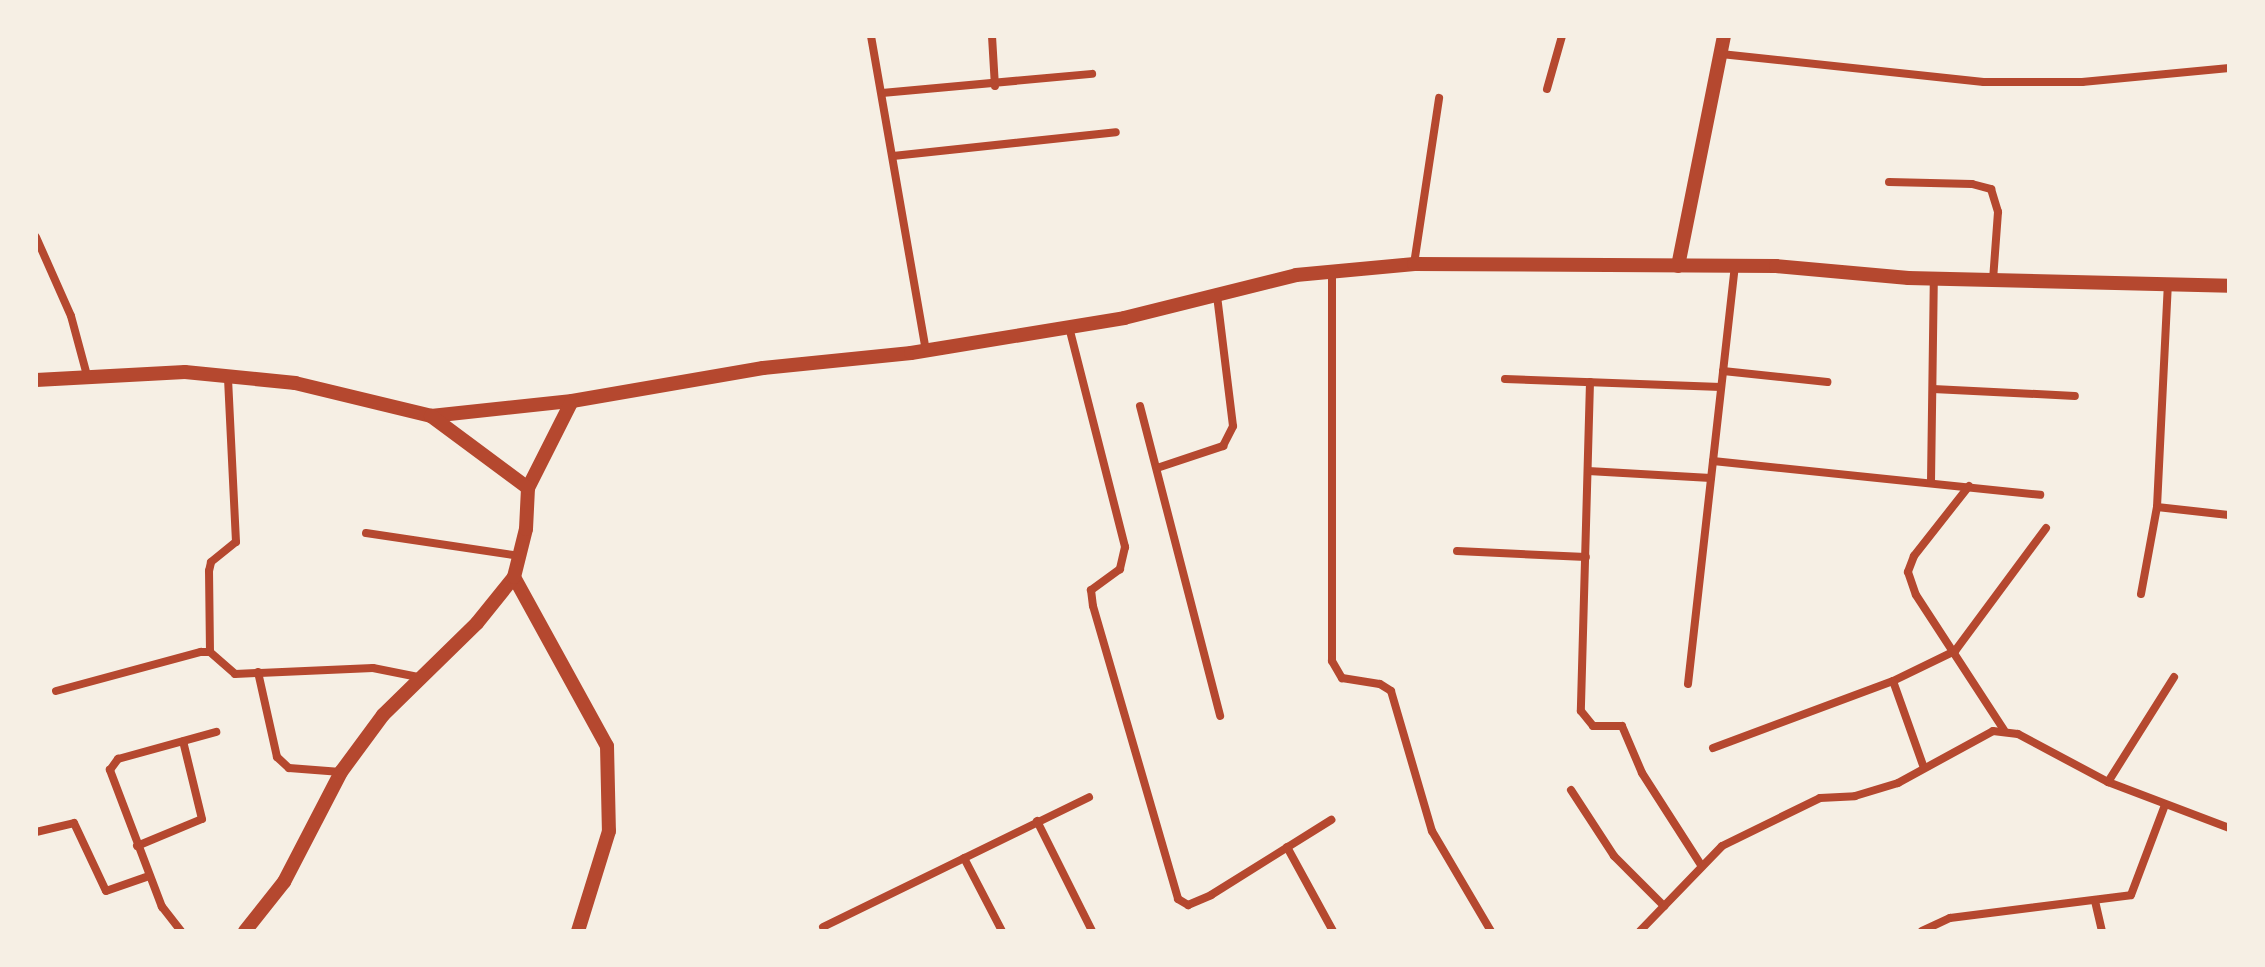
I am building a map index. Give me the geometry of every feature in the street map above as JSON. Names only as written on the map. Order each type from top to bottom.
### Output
[{"type":"street","points":[[871,36],[926,350]]},
{"type":"street","points":[[992,36],[995,86]]},
{"type":"street","points":[[1547,89],[1562,36]]},
{"type":"street","points":[[1678,266],[1724,36]]},
{"type":"street","points":[[1721,54],[1984,82],[2082,82],[2229,68]]},
{"type":"street","points":[[882,93],[995,86],[1092,74]]},
{"type":"street","points":[[1414,264],[1439,98]]},
{"type":"street","points":[[893,156],[1116,132]]},
{"type":"street","points":[[1889,182],[1991,189],[1998,212],[1993,280]]},
{"type":"street","points":[[36,237],[71,316],[88,379]]},
{"type":"street","points":[[36,380],[185,372],[295,383],[431,416],[572,401],[763,368],[926,350],[1069,327],[1332,272],[1414,264],[1735,266],[1934,279],[2229,286]]},
{"type":"street","points":[[1688,684],[1735,266]]},
{"type":"street","points":[[1332,272],[1332,661],[1342,678],[1380,684],[1391,691],[1432,831],[1491,931]]},
{"type":"street","points":[[1931,482],[1934,279]]},
{"type":"street","points":[[2141,594],[2157,507],[2168,283]]},
{"type":"street","points":[[1157,468],[1223,446],[1233,426],[1217,295]]},
{"type":"street","points":[[1069,327],[1125,547],[1120,569],[1091,590],[1093,606],[1175,892],[1183,903],[1196,903],[1331,820]]},
{"type":"street","points":[[1723,371],[1827,382]]},
{"type":"street","points":[[228,376],[236,542],[211,562],[210,652],[235,674],[373,668],[418,677]]},
{"type":"street","points":[[1505,379],[1721,387]]},
{"type":"street","points":[[1590,382],[1583,718],[1593,726],[1622,726],[1656,797],[1701,865]]},
{"type":"street","points":[[1933,389],[2075,396]]},
{"type":"street","points":[[245,931],[284,882],[341,772],[418,677],[477,623],[514,577],[520,556],[528,488],[572,401]]},
{"type":"street","points":[[1140,406],[1220,716]]},
{"type":"street","points":[[431,416],[528,488]]},
{"type":"street","points":[[1713,461],[2040,495]]},
{"type":"street","points":[[1588,471],[1711,478]]},
{"type":"street","points":[[1969,486],[1914,556],[1908,572],[1916,595],[2004,730],[2108,782],[2229,828]]},
{"type":"street","points":[[2157,507],[2229,515]]},
{"type":"street","points":[[1713,748],[1893,681],[1955,651],[2046,528]]},
{"type":"street","points":[[366,533],[520,556]]},
{"type":"street","points":[[1457,551],[1586,557]]},
{"type":"street","points":[[514,577],[607,746],[609,831],[578,931]]},
{"type":"street","points":[[56,691],[210,652]]},
{"type":"street","points":[[258,672],[277,757],[289,768],[341,772]]},
{"type":"street","points":[[2108,782],[2174,677]]},
{"type":"street","points":[[1893,681],[1924,768]]},
{"type":"street","points":[[1640,931],[1722,846],[1820,798],[1855,796],[1924,768],[1993,731],[2004,730]]},
{"type":"street","points":[[181,931],[170,921],[149,876],[111,780],[111,764],[216,732]]},
{"type":"street","points":[[137,846],[202,819],[183,741]]},
{"type":"street","points":[[1571,790],[1614,856],[1664,906]]},
{"type":"street","points":[[823,927],[1089,797]]},
{"type":"street","points":[[1922,931],[1950,918],[2053,901],[2120,900],[2138,886],[2165,805]]},
{"type":"street","points":[[1037,821],[1092,931]]},
{"type":"street","points":[[36,832],[74,823],[106,891],[149,876]]},
{"type":"street","points":[[1287,847],[1333,931]]},
{"type":"street","points":[[964,858],[1002,931]]},
{"type":"street","points":[[2095,901],[2102,931]]}]
